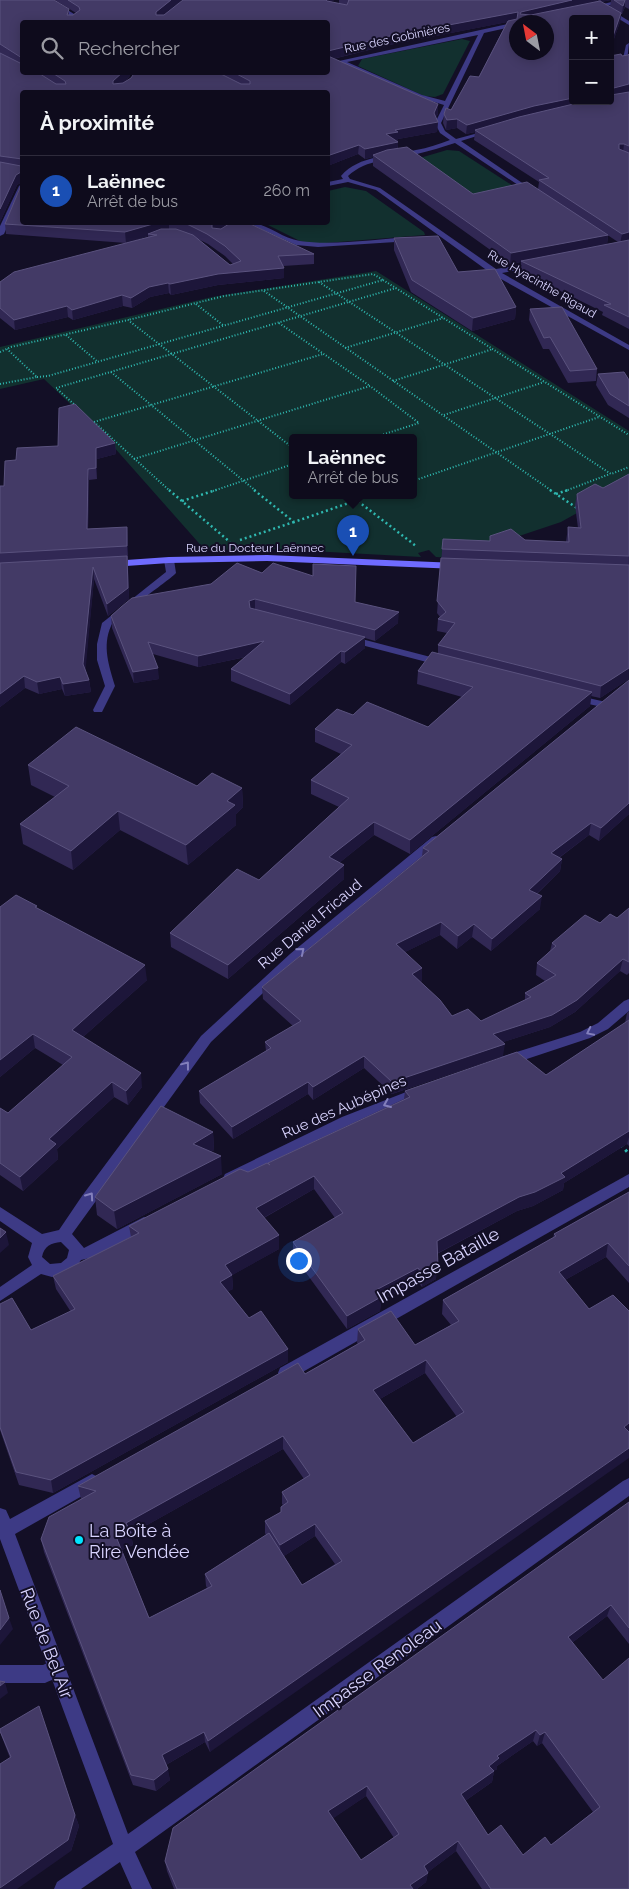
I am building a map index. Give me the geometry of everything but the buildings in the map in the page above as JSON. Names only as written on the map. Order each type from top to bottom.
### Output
[{"type":"street","points":[[47,0],[76,17],[73,20]]},
{"type":"street","points":[[592,0],[629,23]]},
{"type":"street","points":[[578,11],[628,0]]},
{"type":"street","name":"Rue des Gobinières","points":[[447,104],[420,96],[341,62],[509,26]]},
{"type":"street","points":[[482,32],[438,123],[442,132],[537,195]]},
{"type":"street","points":[[624,62],[629,45]]},
{"type":"street","points":[[348,180],[344,176],[348,171],[373,161],[415,153],[499,128]]},
{"type":"street","name":"Rue Hyacinthe Rigaud","points":[[330,184],[348,180],[378,189],[495,272],[618,340],[629,348]]},
{"type":"street","points":[[0,234],[20,193]]},
{"type":"street","points":[[256,225],[296,243],[310,245],[417,239]]},
{"type":"street","points":[[434,238],[446,237]]},
{"type":"street","points":[[495,272],[546,262]]},
{"type":"street","name":"Rue du Docteur Laënnec","points":[[104,564],[169,560],[267,558],[467,567]]},
{"type":"street","points":[[98,710],[110,686],[102,660],[102,644],[107,623],[171,573],[169,560]]},
{"type":"street","points":[[340,637],[454,666]]},
{"type":"street","points":[[587,716],[615,694]]},
{"type":"street","points":[[568,696],[602,704]]},
{"type":"street","name":"Rue Daniel Fricaud","points":[[63,1236],[87,1200],[206,1039],[294,957],[444,833]]},
{"type":"street","points":[[492,1066],[585,1035],[603,1026],[629,1004]]},
{"type":"street","name":"Rue des Aubépines","points":[[219,1184],[305,1140],[394,1101],[430,1088]]},
{"type":"street","name":"Impasse Bataille","points":[[274,1380],[629,1180]]},
{"type":"street","points":[[0,1214],[42,1242]]},
{"type":"street","points":[[77,1255],[89,1253],[159,1216]]},
{"type":"street","points":[[63,1236],[74,1243],[77,1248],[77,1255],[70,1265],[58,1271],[45,1270],[40,1266],[35,1257],[35,1251],[42,1242],[49,1238],[63,1236]]},
{"type":"street","points":[[0,1296],[40,1266]]},
{"type":"street","points":[[3,1524],[102,1477]]},
{"type":"street","name":"Impasse Renoleau","points":[[64,1889],[629,1486]]},
{"type":"street","name":"Rue de Bel Air","points":[[3,1524],[124,1848],[142,1889]]},
{"type":"street","points":[[0,1674],[45,1674],[56,1668]]},
{"type":"path","points":[[0,352],[224,296],[373,274],[629,435]]},
{"type":"path","points":[[0,384],[48,376],[383,280]]},
{"type":"path","points":[[319,282],[610,474]]},
{"type":"path","points":[[81,411],[56,388],[396,288]]},
{"type":"path","points":[[263,291],[577,508]]},
{"type":"path","points":[[195,304],[224,326]]},
{"type":"path","points":[[346,348],[444,318]]},
{"type":"path","points":[[128,320],[289,445]]},
{"type":"path","points":[[278,323],[370,386],[419,423],[384,434]]},
{"type":"path","points":[[66,335],[98,362]]},
{"type":"path","points":[[7,349],[37,377]]},
{"type":"path","points":[[393,381],[493,349]]},
{"type":"path","points":[[234,545],[134,460],[94,422],[323,354]]},
{"type":"path","points":[[110,372],[294,522]]},
{"type":"path","points":[[444,415],[544,382]]},
{"type":"path","points":[[134,460],[370,386]]},
{"type":"path","points":[[417,480],[600,417]]},
{"type":"path","points":[[182,501],[289,465]]},
{"type":"path","points":[[556,494],[629,467]]},
{"type":"path","points":[[240,540],[360,499]]},
{"type":"path","points":[[357,500],[427,556],[426,564]]},
{"type":"path","points":[[410,547],[415,545]]},
{"type":"path","points":[[616,1141],[629,1154]]},
{"type":"green space","points":[[462,39],[470,41],[443,94],[435,97],[424,96],[358,66],[362,59]]},
{"type":"green space","points":[[447,150],[459,151],[521,191],[473,201],[413,160]]},
{"type":"green space","points":[[345,187],[366,191],[424,232],[425,235],[314,244],[300,241],[268,225],[330,225],[330,191]]},
{"type":"green space","points":[[376,271],[629,431],[629,484],[561,522],[480,549],[481,560],[436,557],[429,550],[418,553],[421,557],[274,549],[205,550],[105,437],[44,379],[0,389],[0,347],[212,297]]},
{"type":"place","name":"Laënnec","points":[[353,556]]},
{"type":"place","name":"La Boîte à Rire Vendée","points":[[79,1540]]}]
